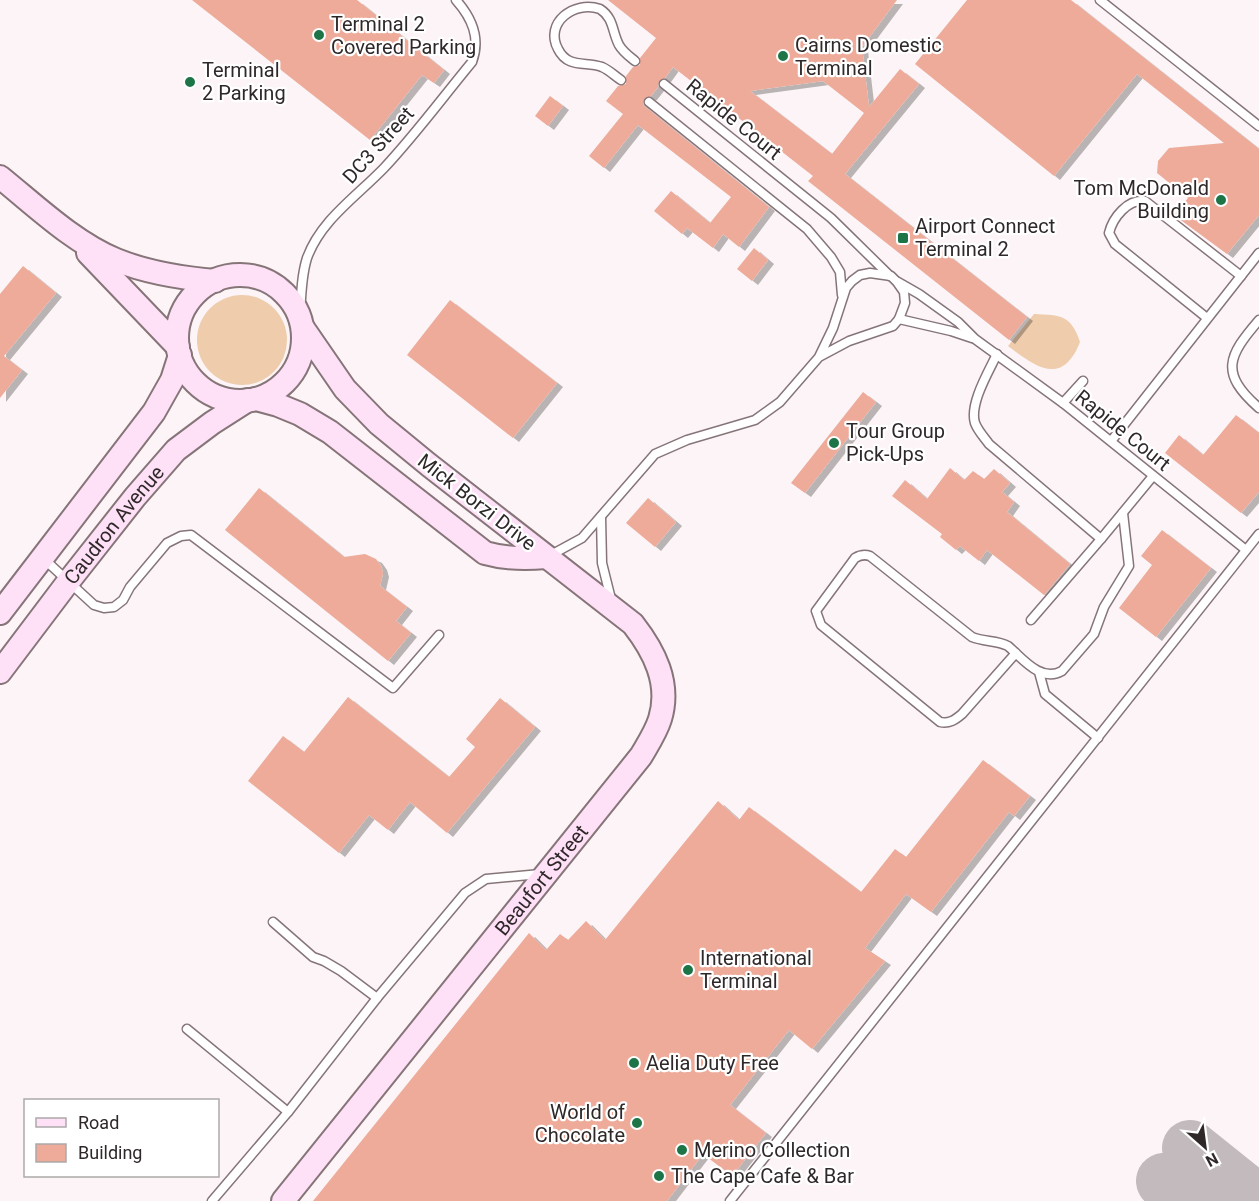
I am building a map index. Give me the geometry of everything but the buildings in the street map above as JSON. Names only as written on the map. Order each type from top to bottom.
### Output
[{"type":"street","points":[[0,177],[64,229],[103,253],[128,264],[172,276],[215,281]]},
{"type":"street","points":[[64,229],[179,351]]},
{"type":"street","points":[[232,276],[249,276],[266,280],[281,290],[292,302],[302,323],[303,345],[298,364],[288,380],[273,391],[252,400],[233,401],[205,390],[185,369],[179,351],[178,327],[185,308],[198,292],[215,281],[232,276]]},
{"type":"street","name":"Mick Borzi Drive","points":[[302,323],[345,389],[364,410],[429,465],[546,557]]},
{"type":"street","name":"Caudron Avenue","points":[[0,613],[154,412],[172,380],[179,351]]},
{"type":"street","name":"Mick Borzi Drive","points":[[252,400],[278,405],[300,414],[330,432],[485,553],[524,559],[546,557]]},
{"type":"street","name":"Caudron Avenue","points":[[0,672],[135,497],[176,450],[212,423],[252,400]]},
{"type":"street","name":"Beaufort Street","points":[[283,1201],[641,756],[660,718],[664,698],[662,675],[651,650],[633,624],[614,607],[546,557]]},
{"type":"lane","name":"DC3 Street","points":[[302,323],[303,281],[307,259],[319,235],[331,218],[384,168],[472,62],[477,42],[473,23],[456,0]]},
{"type":"lane","points":[[1100,0],[1259,126]]},
{"type":"lane","points":[[621,80],[602,67],[574,63],[558,51],[555,42],[557,22],[562,14],[580,5],[590,5],[600,9],[608,15],[613,24],[622,50],[635,61]]},
{"type":"lane","name":"Rapide Court","points":[[664,84],[831,218],[894,279],[958,322],[975,339],[1112,440],[1153,476],[1246,550]]},
{"type":"lane","name":"Rapide Court","points":[[649,102],[807,229],[831,257],[840,272],[843,299]]},
{"type":"lane","points":[[1207,318],[1115,244],[1109,233],[1111,226],[1128,204],[1137,200],[1145,201],[1241,276]]},
{"type":"lane","points":[[1112,440],[1259,253]]},
{"type":"lane","points":[[546,557],[567,548],[582,538],[655,454],[687,440],[755,420],[787,395],[819,357],[833,328],[846,288],[852,280],[870,273],[894,279],[904,292],[905,303],[893,327],[849,341],[819,357]]},
{"type":"lane","name":"Rapide Court","points":[[899,319],[975,339]]},
{"type":"lane","points":[[1259,320],[1235,350],[1233,368],[1238,388],[1259,408]]},
{"type":"lane","points":[[997,354],[974,410],[975,422],[980,433],[989,444],[1101,539]]},
{"type":"lane","points":[[1063,403],[1083,381]]},
{"type":"lane","points":[[1031,620],[1153,476]]},
{"type":"lane","points":[[1016,653],[956,720],[944,723],[821,625],[816,611],[855,558],[860,555],[870,556],[972,637],[1004,643],[1039,672],[1056,675],[1062,671],[1097,628],[1100,614],[1129,566],[1123,513]]},
{"type":"lane","points":[[601,517],[602,563],[614,607]]},
{"type":"lane","points":[[730,1201],[1259,534]]},
{"type":"lane","points":[[43,559],[94,605],[104,608],[114,607],[123,600],[130,587],[167,543],[181,536],[191,535],[393,688],[439,635]]},
{"type":"lane","points":[[1039,672],[1045,694],[1098,738]]},
{"type":"lane","points":[[212,1201],[288,1112],[377,998],[465,893],[486,879],[546,874]]},
{"type":"lane","points":[[273,922],[313,957],[341,971],[377,998]]},
{"type":"lane","points":[[188,1029],[288,1112]]},
{"type":"shaded area","points":[[242,295],[259,298],[274,308],[284,323],[287,340],[284,357],[274,372],[259,382],[242,385],[225,382],[210,372],[200,357],[197,340],[200,323],[210,308],[225,298]]},
{"type":"shaded area","points":[[1034,314],[1058,316],[1073,326],[1080,342],[1065,365],[1057,369],[1038,366],[1008,346]]},
{"type":"taxiway","points":[[1190,1148],[1256,1201]]},
{"type":"taxiway","points":[[1164,1181],[1188,1201]]},
{"type":"place","name":"Terminal 2 Covered Parking","points":[[319,35]]},
{"type":"place","name":"Cairns Domestic Terminal","points":[[783,56]]},
{"type":"place","name":"Terminal 2 Parking","points":[[190,82]]},
{"type":"place","name":"Tom McDonald Building","points":[[1221,200]]},
{"type":"place","name":"Airport Connect Terminal 2","points":[[903,238]]},
{"type":"place","name":"Tour Group Pick-Ups","points":[[834,443]]},
{"type":"place","name":"International Terminal","points":[[688,970]]},
{"type":"place","name":"Aelia Duty Free","points":[[634,1063]]},
{"type":"place","name":"World of Chocolate","points":[[637,1123]]},
{"type":"place","name":"Merino Collection","points":[[682,1150]]},
{"type":"place","name":"The Cape Cafe & Bar","points":[[659,1176]]}]
